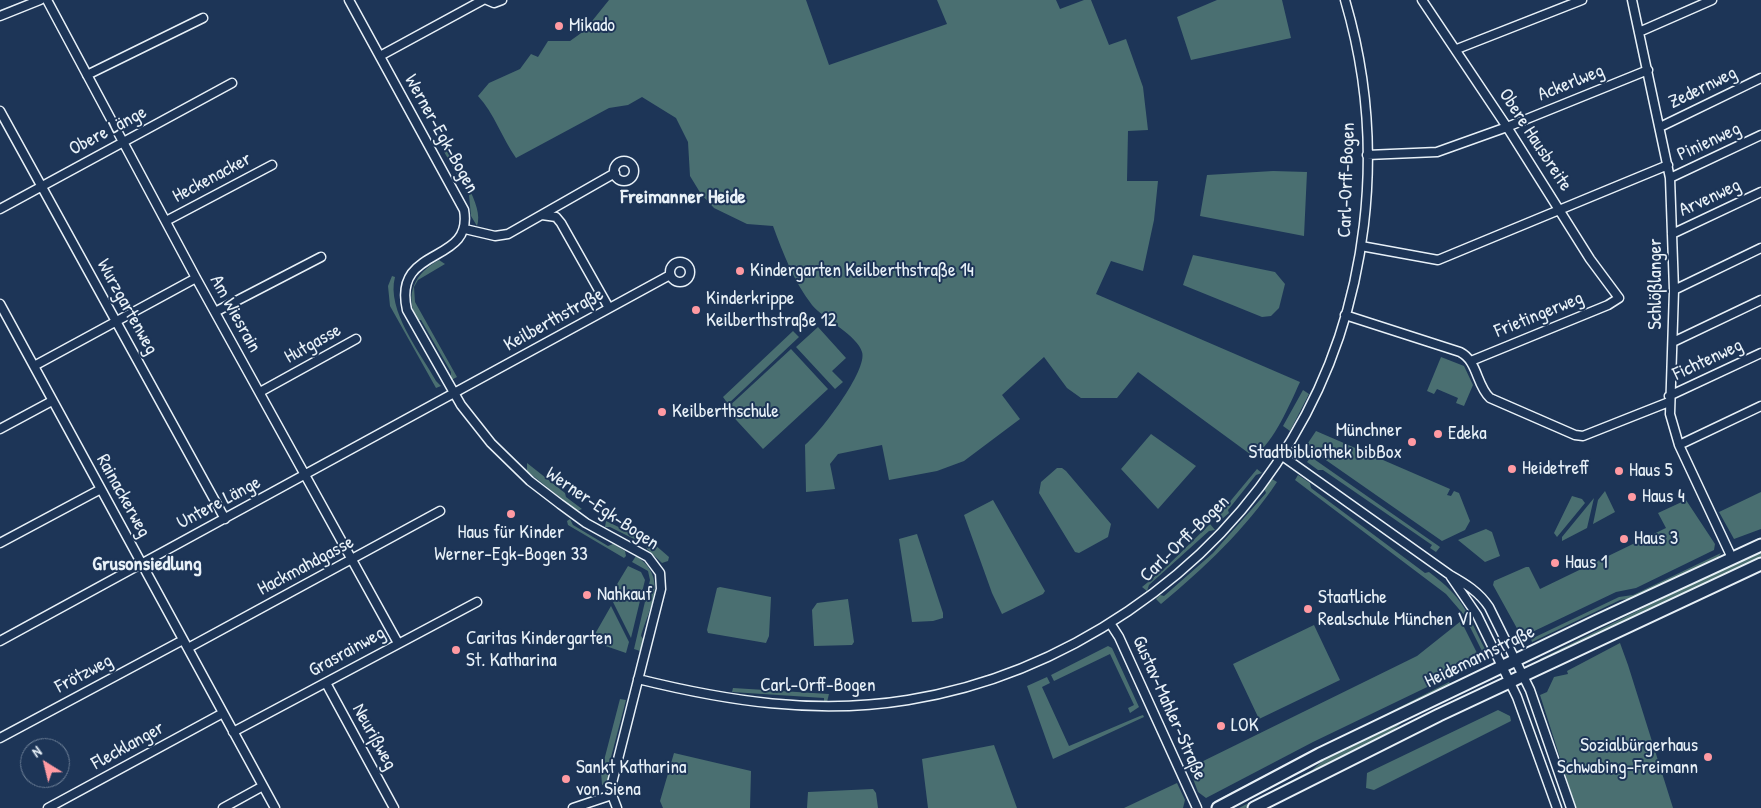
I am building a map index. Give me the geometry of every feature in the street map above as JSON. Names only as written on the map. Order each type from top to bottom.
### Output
[{"type":"main road","name":"Heidemannstraße","points":[[1218,808],[1320,754],[1502,666],[1761,545]]},
{"type":"main road","name":"Heidemannstraße","points":[[1254,808],[1439,715],[1761,564]]},
{"type":"street","points":[[0,16],[40,0]]},
{"type":"street","name":"Am Wiesrain","points":[[47,0],[196,278],[398,643]]},
{"type":"street","name":"Werner-Egk-Bogen","points":[[349,0],[461,201],[466,220],[465,229],[454,244],[413,271],[405,286],[404,295],[407,310],[454,394],[491,443],[530,481],[586,522],[648,556],[660,572],[661,589],[612,783],[612,795],[617,808]]},
{"type":"street","points":[[380,56],[483,0]]},
{"type":"street","points":[[487,0],[494,3],[502,0]]},
{"type":"street","name":"Carl-Orff-Bogen","points":[[638,679],[753,703],[809,707],[908,700],[982,682],[1050,656],[1110,623],[1150,595],[1204,548],[1241,509],[1282,456],[1310,407],[1345,315],[1361,246],[1368,178],[1366,106],[1361,66],[1345,0]]},
{"type":"street","name":"Obere Hausbreite","points":[[1422,0],[1449,41],[1457,49],[1590,259],[1619,298]]},
{"type":"street","points":[[1457,49],[1582,0]]},
{"type":"street","name":"Schlößlanger","points":[[1632,0],[1670,178],[1674,290],[1670,414],[1679,445],[1732,558]]},
{"type":"street","points":[[1639,32],[1712,0]]},
{"type":"street","points":[[87,75],[203,18]]},
{"type":"street","name":"Ackerlweg","points":[[1367,155],[1437,152],[1507,127],[1648,70]]},
{"type":"street","name":"Zedernweg","points":[[1660,127],[1761,78]]},
{"type":"street","name":"Obere Länge","points":[[0,209],[232,83]]},
{"type":"street","name":"Wurzgartenweg","points":[[0,112],[225,519]]},
{"type":"street","name":"Pinienweg","points":[[1670,178],[1761,135]]},
{"type":"street","name":"Heckenacker","points":[[166,221],[272,165]]},
{"type":"street","points":[[1361,246],[1438,260],[1668,165]]},
{"type":"street","points":[[465,229],[502,236],[614,173]]},
{"type":"street","name":"Arvenweg","points":[[1672,234],[1761,192]]},
{"type":"street","points":[[542,215],[550,215],[561,223],[609,308]]},
{"type":"street","points":[[1674,290],[1761,248]]},
{"type":"street","points":[[215,312],[322,257]]},
{"type":"street","name":"Keilberthstraße","points":[[454,394],[670,275]]},
{"type":"street","points":[[34,366],[196,278]]},
{"type":"street","name":"Frietingerweg","points":[[1471,361],[1608,305],[1619,298]]},
{"type":"street","points":[[1673,342],[1761,300]]},
{"type":"street","name":"Rainackerweg","points":[[0,304],[3,317],[34,366],[275,808]]},
{"type":"street","points":[[1345,315],[1460,352],[1471,361]]},
{"type":"street","name":"Hutgasse","points":[[260,392],[356,339]]},
{"type":"street","name":"Fichtenweg","points":[[1471,361],[1484,393],[1490,398],[1576,435],[1584,436],[1669,399],[1761,353]]},
{"type":"street","name":"Untere Länge","points":[[0,641],[454,394]]},
{"type":"street","points":[[0,429],[52,401]]},
{"type":"street","points":[[1679,445],[1761,406]]},
{"type":"street","points":[[1282,456],[1450,575],[1469,585],[1485,602],[1524,676],[1571,808]]},
{"type":"street","points":[[0,543],[100,489]]},
{"type":"street","name":"Hackmahdgasse","points":[[188,648],[440,511]]},
{"type":"street","points":[[1450,575],[1477,615],[1510,681],[1526,718],[1557,808]]},
{"type":"street","name":"Grasrainweg","points":[[233,732],[477,602]]},
{"type":"street","name":"Gustav-Mahler-Straße","points":[[1110,623],[1197,808]]},
{"type":"street","name":"Frötzweg","points":[[0,738],[183,640]]},
{"type":"street","name":"Neurißweg","points":[[326,682],[394,808]]},
{"type":"street","name":"Flecklanger","points":[[48,808],[223,712]]},
{"type":"street","points":[[222,808],[263,786]]},
{"type":"street","points":[[574,808],[612,795]]},
{"type":"green space","points":[[609,0],[806,0],[829,65],[947,24],[937,0],[1056,0],[1060,9],[1084,0],[1091,0],[1109,45],[1126,39],[1143,87],[1148,130],[1128,131],[1127,181],[1158,181],[1154,220],[1143,271],[1111,261],[1096,294],[1300,382],[1275,432],[1262,450],[1254,457],[1138,372],[1117,398],[1081,398],[1067,388],[1044,357],[1002,395],[1020,419],[964,461],[937,471],[889,480],[882,445],[838,454],[830,464],[835,489],[806,492],[805,445],[821,428],[851,386],[862,361],[862,352],[848,334],[812,305],[789,267],[773,226],[747,224],[714,208],[701,194],[690,176],[688,142],[676,118],[642,97],[628,105],[609,108],[516,158],[489,110],[478,96],[489,83],[520,69],[531,54],[538,57],[548,41],[570,41],[584,31]]},
{"type":"green space","points":[[1217,0],[1282,0],[1291,38],[1191,60],[1177,17]]},
{"type":"green space","points":[[445,147],[473,197],[477,208],[477,226],[471,216],[469,195],[443,150]]},
{"type":"green space","points":[[1273,171],[1307,172],[1304,236],[1200,216],[1207,175]]},
{"type":"green space","points":[[1193,255],[1275,272],[1285,284],[1279,308],[1271,316],[1262,317],[1183,285]]},
{"type":"green space","points":[[439,260],[445,264],[418,280],[414,287],[415,302],[457,377],[451,380],[451,372],[421,320],[417,320],[412,301],[414,285],[418,278]]},
{"type":"green space","points":[[392,276],[395,277],[395,303],[406,331],[436,381],[441,386],[436,388],[390,306],[388,286]]},
{"type":"green space","points":[[818,327],[846,358],[832,371],[843,382],[835,389],[796,347]]},
{"type":"green space","points":[[793,331],[799,337],[728,404],[723,397]]},
{"type":"green space","points":[[791,349],[828,389],[763,449],[726,409]]},
{"type":"green space","points":[[1441,357],[1464,366],[1473,385],[1464,406],[1456,403],[1458,398],[1437,389],[1434,394],[1427,391]]},
{"type":"green space","points":[[1303,390],[1309,394],[1290,431],[1283,426]]},
{"type":"green space","points":[[1316,431],[1450,489],[1447,495],[1451,496],[1454,491],[1459,493],[1470,521],[1465,530],[1442,541],[1310,449],[1308,443]]},
{"type":"green space","points":[[1151,434],[1196,466],[1158,509],[1121,469]]},
{"type":"green space","points":[[1311,457],[1440,547],[1436,552],[1430,548],[1432,545],[1323,470],[1318,470],[1307,462]]},
{"type":"green space","points":[[527,463],[582,509],[577,511],[527,471]]},
{"type":"green space","points":[[1057,468],[1062,468],[1066,471],[1111,524],[1108,537],[1079,553],[1075,552],[1039,493],[1041,482]]},
{"type":"green space","points":[[1257,469],[1262,473],[1256,475],[1228,510],[1229,513],[1222,519],[1218,516]]},
{"type":"green space","points":[[1298,475],[1310,483],[1311,488],[1425,573],[1429,572],[1441,581],[1463,606],[1485,649],[1482,651],[1464,615],[1446,594],[1295,480]]},
{"type":"green space","points":[[1272,479],[1277,482],[1265,500],[1238,532],[1161,604],[1156,599],[1160,595],[1164,596],[1213,553],[1266,493],[1264,488]]},
{"type":"green space","points":[[1605,491],[1615,512],[1593,524],[1598,500]]},
{"type":"green space","points":[[1761,492],[1761,529],[1734,539],[1719,512]]},
{"type":"green space","points":[[1572,496],[1582,499],[1585,503],[1557,537],[1554,533]]},
{"type":"green space","points":[[1594,498],[1587,528],[1562,541],[1562,537]]},
{"type":"green space","points":[[993,500],[1045,591],[1043,594],[1002,614],[992,593],[964,515]]},
{"type":"green space","points":[[1686,500],[1715,544],[1714,550],[1636,588],[1616,592],[1528,634],[1519,632],[1493,585],[1494,581],[1529,567],[1540,589],[1666,528],[1658,513]]},
{"type":"green space","points":[[570,519],[573,525],[608,546],[613,544],[625,551],[626,556],[624,558],[568,525],[567,521]]},
{"type":"green space","points":[[606,521],[654,544],[669,557],[668,561],[662,563],[647,549],[646,545],[610,527],[605,527]]},
{"type":"green space","points":[[1210,524],[1215,530],[1209,531],[1149,585],[1147,591],[1142,587],[1164,569]]},
{"type":"green space","points":[[1486,529],[1492,532],[1500,556],[1485,562],[1458,540]]},
{"type":"green space","points":[[917,534],[943,613],[943,618],[933,621],[912,622],[899,539]]},
{"type":"green space","points":[[1761,550],[1761,558],[1541,661],[1540,659]]},
{"type":"green space","points":[[1721,553],[1718,558],[1634,598],[1620,600],[1532,642],[1531,639],[1619,597],[1633,595]]},
{"type":"green space","points":[[636,556],[652,574],[654,583],[652,603],[641,636],[644,640],[640,651],[634,649],[650,580],[648,571],[632,562]]},
{"type":"green space","points":[[628,566],[641,572],[645,580],[631,638],[610,596]]},
{"type":"green space","points":[[717,588],[771,597],[769,636],[766,643],[708,633],[707,630]]},
{"type":"green space","points":[[848,599],[854,642],[852,645],[814,646],[812,610],[817,603]]},
{"type":"green space","points":[[611,606],[629,642],[626,653],[591,641]]},
{"type":"green space","points":[[1461,621],[1478,655],[1475,664],[1313,742],[1206,798],[1198,792],[1189,768],[1417,656]]},
{"type":"green space","points":[[1314,625],[1340,680],[1259,719],[1233,664]]},
{"type":"green space","points":[[1620,643],[1673,808],[1576,808],[1540,695],[1547,692],[1554,677],[1568,674],[1567,671]]},
{"type":"green space","points":[[1108,646],[1112,648],[1139,707],[1130,713],[1128,708],[1134,705],[1110,654],[1054,681],[1051,675]]},
{"type":"green space","points":[[1047,677],[1050,683],[1042,687],[1069,746],[1140,716],[1143,715],[1144,717],[1053,759],[1027,686]]},
{"type":"green space","points":[[1482,681],[1483,683],[1404,721],[1387,735],[1245,808],[1239,808],[1312,770],[1327,757]]},
{"type":"green space","points":[[1449,682],[1451,686],[1224,799],[1223,797]]},
{"type":"green space","points":[[733,688],[829,694],[827,702],[824,702],[824,698],[732,692]]},
{"type":"green space","points":[[620,699],[626,700],[610,761],[608,782],[602,785],[601,772]]},
{"type":"green space","points":[[1498,710],[1510,716],[1511,721],[1374,790],[1366,788],[1367,773]]},
{"type":"green space","points":[[994,745],[1017,808],[928,808],[922,759]]},
{"type":"green space","points":[[674,753],[751,771],[750,808],[663,808],[660,801]]},
{"type":"green space","points":[[1177,783],[1185,800],[1183,808],[1124,808]]},
{"type":"green space","points":[[873,789],[876,793],[878,808],[807,808],[808,792]]},
{"type":"place","name":"Mikado","points":[[559,26]]},
{"type":"place","name":"Kindergarten Keilberthstraße 14","points":[[740,271]]},
{"type":"place","name":"Kinderkrippe Keilberthstraße 12","points":[[696,310]]},
{"type":"place","name":"Keilberthschule","points":[[662,412]]},
{"type":"place","name":"Edeka","points":[[1438,434]]},
{"type":"place","name":"Münchner Stadtbibliothek bibBox","points":[[1412,442]]},
{"type":"place","name":"Heidetreff","points":[[1512,469]]},
{"type":"place","name":"Haus 5","points":[[1619,471]]},
{"type":"place","name":"Haus 4","points":[[1632,497]]},
{"type":"place","name":"Haus für Kinder Werner-Egk-Bogen 33","points":[[511,514]]},
{"type":"place","name":"Haus 3","points":[[1624,539]]},
{"type":"place","name":"Haus 1","points":[[1555,563]]},
{"type":"place","name":"Nahkauf","points":[[587,595]]},
{"type":"place","name":"Staatliche Realschule München VI","points":[[1308,609]]},
{"type":"place","name":"Caritas Kindergarten St. Katharina","points":[[456,650]]},
{"type":"place","name":"LOK","points":[[1221,726]]},
{"type":"place","name":"Sozialbürgerhaus Schwabing-Freimann","points":[[1708,757]]},
{"type":"place","name":"Sankt Katharina von Siena","points":[[566,779]]},
{"type":"district","name":"Freimanner Heide","points":[[683,198]]},
{"type":"district","name":"Grusonsiedlung","points":[[147,565]]}]
